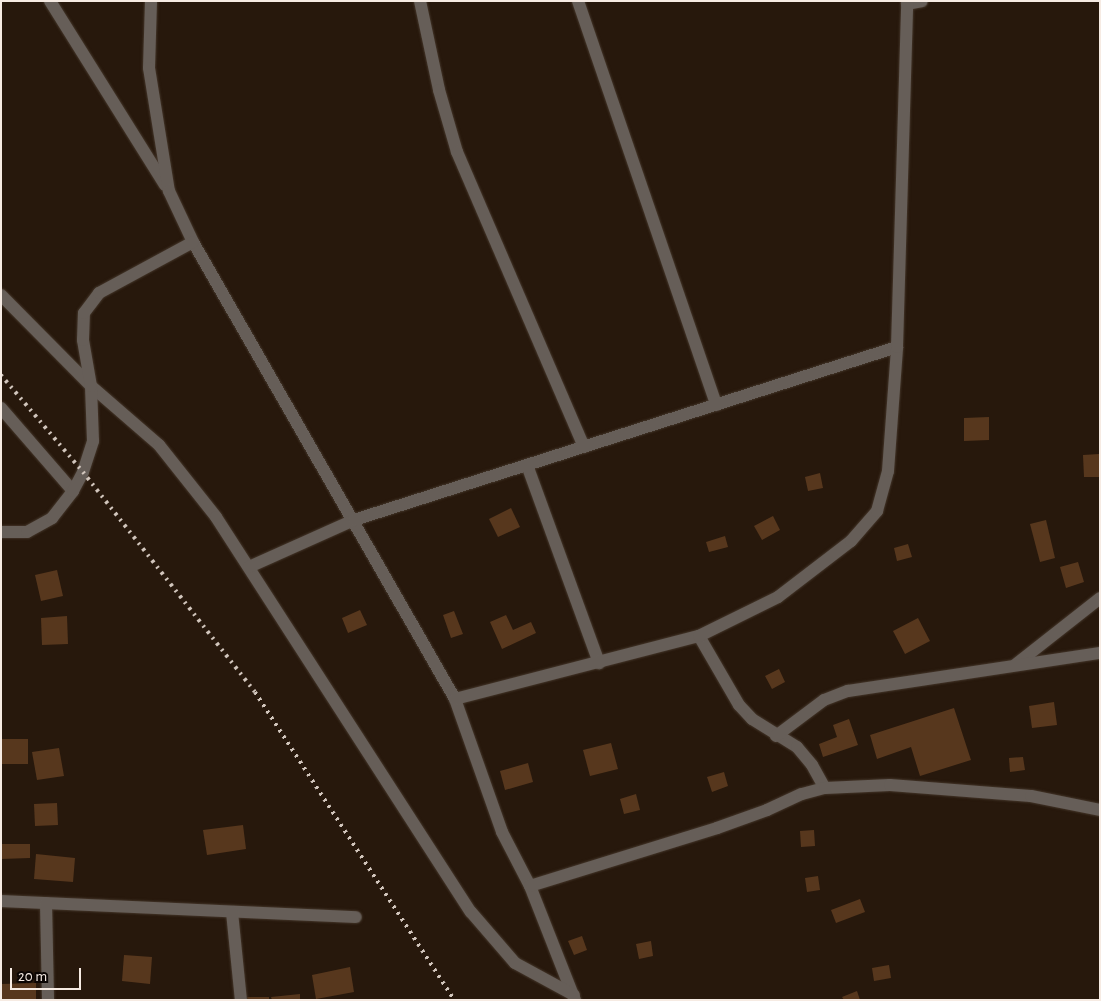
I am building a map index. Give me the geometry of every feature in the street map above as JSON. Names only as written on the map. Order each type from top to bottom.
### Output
[{"type":"street","points":[[50,1],[169,192],[193,242],[455,699],[502,832],[530,886],[548,938],[574,997]]},
{"type":"street","points":[[151,1],[149,68],[169,192]]},
{"type":"street","points":[[420,1],[439,90],[457,152],[584,447]]},
{"type":"street","points":[[578,1],[716,405]]},
{"type":"street","points":[[455,699],[699,636],[778,597],[851,542],[877,511],[888,471],[897,347],[907,2],[922,1]]},
{"type":"street","points":[[1,532],[27,532],[52,518],[73,491],[83,472],[92,441],[91,386],[83,340],[84,313],[99,293],[193,242]]},
{"type":"street","points":[[1,295],[91,386],[158,445],[216,517],[471,912],[515,962],[574,997]]},
{"type":"street","points":[[248,567],[354,520],[897,347]]},
{"type":"street","points":[[1,408],[73,491]]},
{"type":"street","points":[[528,465],[599,663]]},
{"type":"street","points":[[1015,665],[1100,598]]},
{"type":"street","points":[[699,636],[739,705],[752,719],[776,736],[797,747],[812,764],[825,788]]},
{"type":"street","points":[[776,736],[824,700],[848,691],[1100,654]]},
{"type":"street","points":[[530,886],[718,828],[767,810],[802,794],[825,788],[890,785],[1031,796],[1100,810]]},
{"type":"street","points":[[1,901],[356,917]]},
{"type":"street","points":[[46,903],[48,1000]]},
{"type":"street","points":[[232,912],[241,1000]]},
{"type":"building","points":[[989,417],[989,440],[964,441],[964,418]]},
{"type":"building","points":[[1099,454],[1100,477],[1084,477],[1083,455]]},
{"type":"building","points":[[820,473],[823,488],[808,491],[805,477]]},
{"type":"building","points":[[511,508],[520,527],[498,537],[489,519]]},
{"type":"building","points":[[773,516],[780,530],[762,540],[754,526]]},
{"type":"building","points":[[1046,520],[1055,558],[1040,562],[1030,524]]},
{"type":"building","points":[[725,536],[728,547],[709,552],[706,542]]},
{"type":"building","points":[[908,544],[912,557],[897,561],[894,548]]},
{"type":"building","points":[[1078,562],[1084,582],[1066,588],[1060,567]]},
{"type":"building","points":[[57,570],[63,596],[41,601],[35,575]]},
{"type":"building","points":[[360,610],[367,625],[348,633],[342,618]]},
{"type":"building","points":[[454,611],[463,634],[451,638],[443,615]]},
{"type":"building","points":[[506,615],[513,630],[531,622],[536,633],[502,649],[490,622]]},
{"type":"building","points":[[67,616],[68,644],[42,645],[41,618]]},
{"type":"building","points":[[918,618],[930,641],[905,654],[893,631]]},
{"type":"building","points":[[779,669],[785,682],[772,689],[765,676]]},
{"type":"building","points":[[1054,702],[1057,725],[1032,728],[1029,706]]},
{"type":"building","points":[[954,708],[971,760],[920,776],[911,747],[877,759],[870,735]]},
{"type":"building","points":[[849,719],[858,745],[823,757],[819,744],[837,737],[833,725]]},
{"type":"building","points":[[1,739],[28,739],[28,764],[1,764]]},
{"type":"building","points":[[611,743],[618,769],[590,776],[583,750]]},
{"type":"building","points":[[59,748],[64,776],[37,780],[32,752]]},
{"type":"building","points":[[1023,757],[1025,770],[1010,772],[1009,758]]},
{"type":"building","points":[[528,763],[533,782],[505,790],[500,771]]},
{"type":"building","points":[[724,772],[728,786],[712,792],[707,777]]},
{"type":"building","points":[[636,794],[640,810],[624,814],[620,799]]},
{"type":"building","points":[[57,803],[58,825],[35,826],[34,804]]},
{"type":"building","points":[[243,825],[246,849],[207,855],[203,830]]},
{"type":"building","points":[[814,830],[815,846],[801,847],[800,831]]},
{"type":"building","points":[[1,844],[30,844],[30,858],[1,859]]},
{"type":"building","points":[[36,854],[75,858],[73,882],[34,879]]},
{"type":"building","points":[[818,876],[820,890],[807,892],[805,878]]},
{"type":"building","points":[[860,899],[865,912],[836,923],[831,910]]},
{"type":"building","points":[[582,936],[587,950],[574,955],[568,941]]},
{"type":"building","points":[[651,941],[653,956],[639,959],[636,944]]},
{"type":"building","points":[[124,955],[152,957],[150,984],[122,981]]},
{"type":"building","points":[[889,965],[891,978],[874,981],[872,968]]},
{"type":"building","points":[[350,967],[354,992],[316,999],[312,975]]},
{"type":"building","points":[[36,983],[36,1000],[1,1000],[1,984]]},
{"type":"building","points":[[857,991],[860,1000],[844,1000],[842,997]]},
{"type":"building","points":[[300,994],[300,1000],[272,1000],[271,997]]},
{"type":"building","points":[[247,997],[269,997],[269,1000],[247,1000]]},
{"type":"railway","points":[[1,375],[83,472],[255,692],[454,1000]]}]
